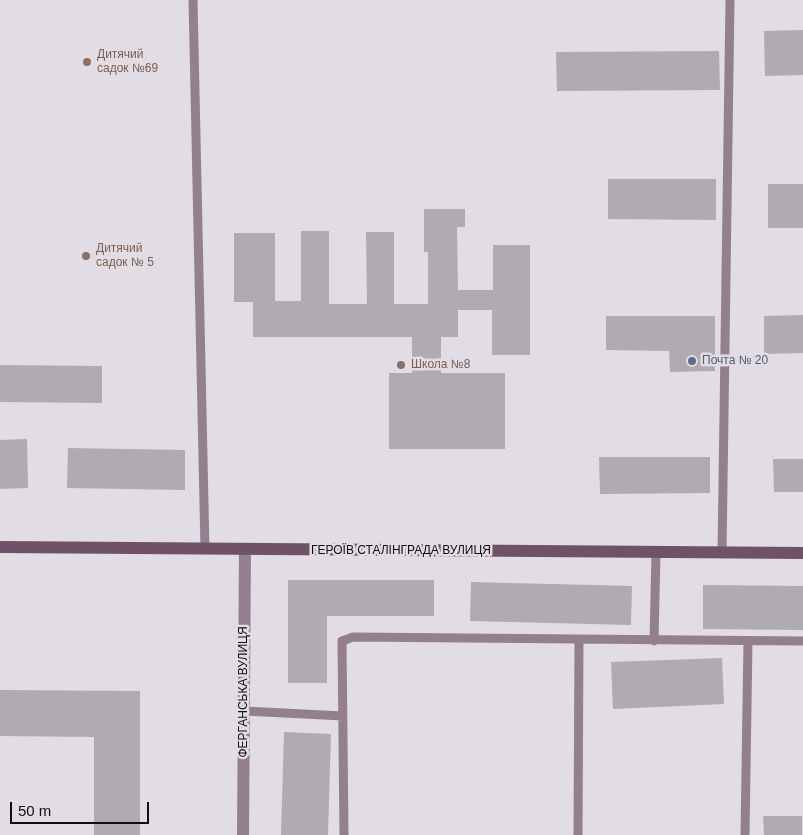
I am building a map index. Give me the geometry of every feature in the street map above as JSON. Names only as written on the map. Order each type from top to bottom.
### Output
[{"type":"main road","name":"ГЕРОЇВ СТАЛІНГРАДА ВУЛИЦЯ","points":[[0,547],[803,553]]},
{"type":"street","name":"ФЕРГАНСЬКА ВУЛИЦЯ","points":[[243,835],[245,549]]},
{"type":"lane","points":[[193,0],[205,549]]},
{"type":"lane","points":[[722,553],[730,0]]},
{"type":"lane","points":[[654,641],[656,552]]},
{"type":"lane","points":[[344,835],[342,641],[353,637],[803,641]]},
{"type":"lane","points":[[578,835],[579,640]]},
{"type":"lane","points":[[744,835],[748,641]]},
{"type":"lane","points":[[244,712],[343,716]]},
{"type":"building","points":[[803,30],[803,75],[765,76],[764,31]]},
{"type":"building","points":[[719,51],[720,90],[557,91],[556,52]]},
{"type":"building","points":[[608,179],[716,179],[716,220],[608,219]]},
{"type":"building","points":[[768,184],[803,184],[803,228],[768,228]]},
{"type":"building","points":[[424,209],[465,209],[465,227],[457,227],[458,290],[493,290],[493,245],[530,245],[530,355],[492,355],[492,310],[458,310],[458,337],[441,337],[441,373],[505,373],[505,449],[389,449],[389,373],[412,373],[412,337],[253,337],[253,302],[234,302],[234,233],[275,233],[275,301],[301,301],[301,231],[329,231],[329,304],[367,304],[366,232],[394,232],[394,304],[428,304],[428,252],[424,252]]},
{"type":"building","points":[[803,315],[803,353],[764,354],[764,316]]},
{"type":"building","points":[[606,316],[715,316],[715,371],[670,372],[669,351],[606,350]]},
{"type":"building","points":[[0,365],[102,366],[102,403],[0,402]]},
{"type":"building","points":[[27,439],[28,488],[0,489],[0,440]]},
{"type":"building","points":[[68,448],[185,450],[185,490],[67,488]]},
{"type":"building","points":[[599,457],[710,457],[710,493],[600,494]]},
{"type":"building","points":[[773,459],[803,459],[803,492],[774,492]]},
{"type":"building","points":[[288,580],[434,580],[434,616],[327,616],[327,683],[288,683]]},
{"type":"building","points":[[471,582],[632,586],[631,625],[470,621]]},
{"type":"building","points":[[703,585],[803,586],[803,630],[703,629]]},
{"type":"building","points":[[722,658],[724,704],[613,709],[611,662]]},
{"type":"building","points":[[0,690],[140,691],[140,835],[94,835],[94,737],[0,736]]},
{"type":"building","points":[[284,732],[331,734],[328,835],[281,835]]},
{"type":"building","points":[[763,816],[802,816],[802,835],[764,835]]},
{"type":"place","name":"Дитячий садок №69","points":[[87,62]]},
{"type":"place","name":"Дитячий садок № 5","points":[[86,256]]},
{"type":"place","name":"Почта № 20","points":[[692,361]]},
{"type":"place","name":"Школа №8","points":[[401,365]]}]
